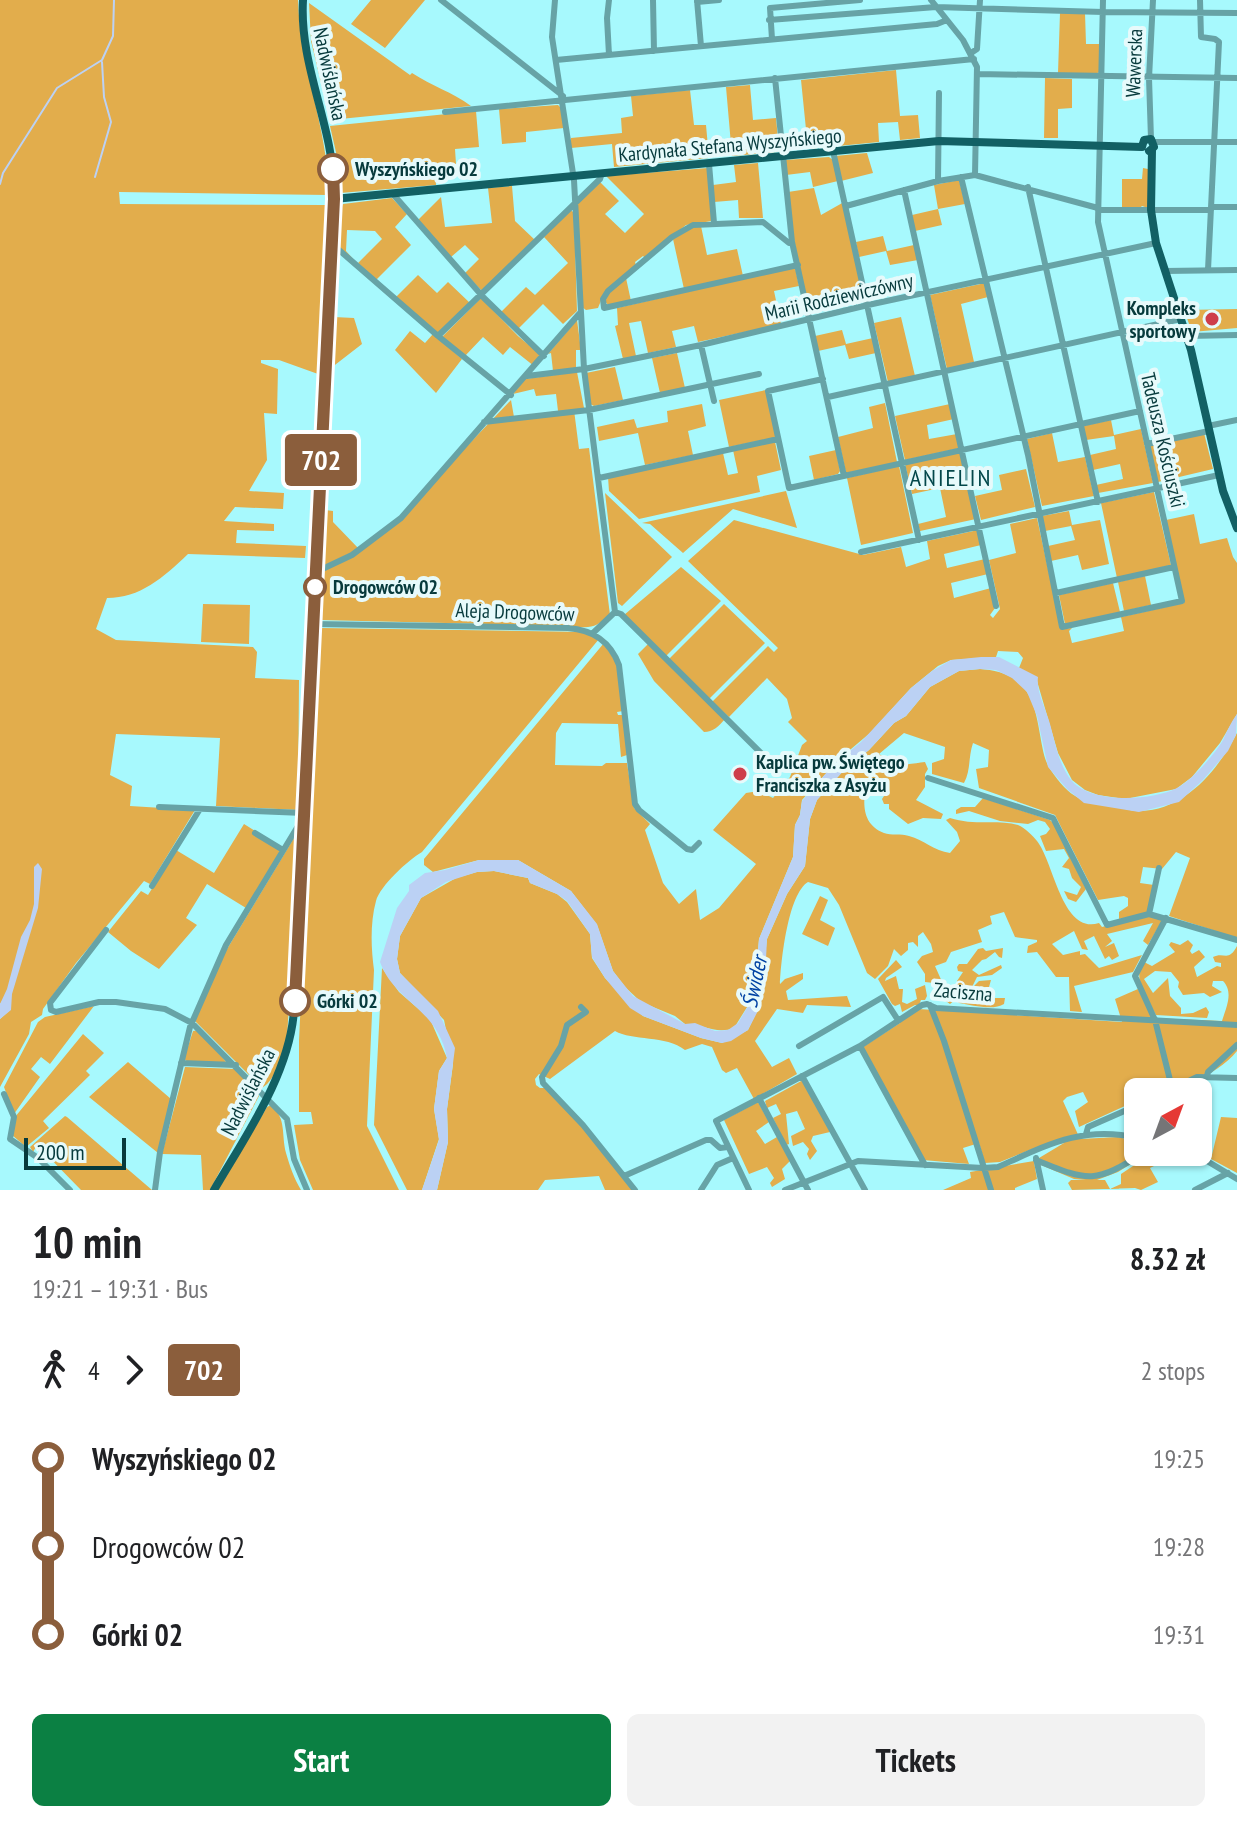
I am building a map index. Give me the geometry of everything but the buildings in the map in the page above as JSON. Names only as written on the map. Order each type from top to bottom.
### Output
[{"type":"main road","name":"Nadwiślańska","points":[[214,1190],[281,1067],[293,1027],[334,199],[332,158],[304,42],[303,0]]},
{"type":"main road","name":"Kardynała Stefana Wyszyńskiego","points":[[334,199],[939,141],[1149,145]]},
{"type":"main road","name":"Wawerska","points":[[1149,145],[1151,210],[1156,243],[1187,336],[1219,475],[1237,528]]},
{"type":"street","points":[[441,0],[563,98]]},
{"type":"street","points":[[555,0],[552,37],[563,98],[575,203],[584,369],[615,612]]},
{"type":"street","points":[[609,0],[609,55]]},
{"type":"street","points":[[653,0],[654,51]]},
{"type":"street","points":[[701,46],[697,1],[719,0]]},
{"type":"street","points":[[772,39],[770,8],[860,0]]},
{"type":"street","points":[[931,0],[973,56],[977,74],[975,175]]},
{"type":"street","points":[[973,56],[977,49],[980,0]]},
{"type":"street","name":"Tadeusza Kościuszki","points":[[1056,593],[1062,627],[1182,601],[1104,254],[1098,209],[1103,0]]},
{"type":"street","name":"Wawerska","points":[[1149,145],[1153,0]]},
{"type":"street","points":[[1200,0],[1201,37],[1219,42],[1208,270]]},
{"type":"street","points":[[769,20],[936,7],[1237,13]]},
{"type":"street","points":[[556,60],[937,24],[947,20]]},
{"type":"street","points":[[445,112],[973,56]]},
{"type":"street","points":[[977,74],[1237,78]]},
{"type":"street","points":[[775,78],[792,242],[844,476]]},
{"type":"street","points":[[938,181],[939,93]]},
{"type":"street","name":"Kardynała Stefana Wyszyńskiego","points":[[1149,145],[1237,142]]},
{"type":"street","points":[[833,151],[919,540]]},
{"type":"street","points":[[709,164],[714,223]]},
{"type":"street","points":[[438,336],[600,179],[602,173]]},
{"type":"street","points":[[846,206],[938,181],[975,175],[1028,187],[1098,209],[1237,207]]},
{"type":"street","points":[[961,177],[1023,437],[1056,593],[1174,567]]},
{"type":"street","points":[[1028,187],[1098,502]]},
{"type":"street","points":[[904,190],[996,606]]},
{"type":"street","points":[[392,193],[482,294],[544,356]]},
{"type":"street","points":[[792,242],[789,243],[763,222],[693,225],[672,237],[608,291],[603,299],[604,308],[798,265]]},
{"type":"street","name":"Marii Rodziewiczówny","points":[[527,376],[584,369],[701,345],[868,305],[1156,243]]},
{"type":"street","points":[[331,247],[339,250],[511,395]]},
{"type":"street","points":[[1165,271],[1237,270]]},
{"type":"street","points":[[316,572],[352,555],[401,518],[580,313]]},
{"type":"street","points":[[828,397],[1181,319]]},
{"type":"street","points":[[1187,336],[1237,335]]},
{"type":"street","points":[[701,345],[714,401]]},
{"type":"street","points":[[484,422],[589,410],[759,374]]},
{"type":"street","points":[[823,379],[768,391],[789,488],[1140,411]]},
{"type":"street","points":[[1147,444],[1237,420]]},
{"type":"street","points":[[599,478],[778,439]]},
{"type":"street","points":[[861,552],[1219,475]]},
{"type":"street","points":[[593,633],[615,612]]},
{"type":"street","points":[[615,612],[649,641],[766,758]]},
{"type":"street","name":"Aleja Drogowców","points":[[313,624],[568,628],[593,633],[611,648],[619,665],[635,804],[687,849],[692,850],[699,843]]},
{"type":"street","points":[[928,778],[1053,818],[1106,924],[1149,914],[1237,940]]},
{"type":"street","points":[[159,807],[304,813]]},
{"type":"street","points":[[152,886],[200,809]]},
{"type":"street","points":[[155,1190],[160,1152],[192,1023],[226,945],[298,826],[303,826]]},
{"type":"street","points":[[255,833],[283,850]]},
{"type":"street","points":[[1149,914],[1159,868]]},
{"type":"street","points":[[1166,918],[1135,976],[1155,1020],[1167,1078]]},
{"type":"street","points":[[106,930],[49,1008],[54,1012],[103,1001],[165,1009],[192,1023],[277,1107]]},
{"type":"street","points":[[799,1046],[883,997],[898,1020]]},
{"type":"street","points":[[581,1007],[586,1012],[567,1025],[561,1046],[542,1077],[543,1083],[591,1134],[635,1190]]},
{"type":"street","name":"Zaciszna","points":[[727,1147],[716,1121],[860,1046],[916,1008],[1237,1025]]},
{"type":"street","points":[[933,1009],[991,1190]]},
{"type":"street","points":[[1207,1076],[1237,1045]]},
{"type":"street","points":[[860,1046],[925,1165]]},
{"type":"street","points":[[181,1063],[236,1065]]},
{"type":"street","points":[[277,1107],[275,1095],[281,1067]]},
{"type":"street","points":[[802,1076],[865,1190]]},
{"type":"street","points":[[1195,1078],[1237,1078]]},
{"type":"street","points":[[4,1094],[14,1117],[10,1139],[38,1158],[70,1190]]},
{"type":"street","points":[[759,1098],[808,1190]]},
{"type":"street","name":"Nadwiślańska","points":[[277,1107],[288,1122],[294,1159],[307,1190]]},
{"type":"street","points":[[785,1190],[849,1163],[869,1161],[998,1167],[1087,1131],[1124,1112]]},
{"type":"street","points":[[1087,1131],[1124,1135]]},
{"type":"street","points":[[624,1176],[711,1140],[720,1148],[727,1147],[749,1190]]},
{"type":"street","points":[[1034,1151],[1043,1190]]},
{"type":"street","points":[[701,1190],[717,1165],[733,1158]]},
{"type":"street","points":[[1036,1160],[1074,1176],[1089,1177],[1124,1164]]},
{"type":"street","points":[[1212,1164],[1237,1179]]},
{"type":"street","points":[[1195,1190],[1228,1173]]},
{"type":"shaded area","points":[[0,0],[298,0],[304,49],[324,146],[329,195],[119,192],[120,204],[325,205],[328,209],[318,374],[279,360],[261,360],[261,363],[278,369],[277,414],[264,413],[267,460],[249,491],[284,493],[283,509],[235,507],[224,521],[274,524],[274,531],[237,530],[236,543],[306,546],[305,558],[188,554],[141,590],[107,598],[96,629],[116,640],[253,647],[257,652],[255,678],[299,680],[298,810],[216,806],[220,738],[116,734],[110,775],[132,786],[130,806],[195,810],[150,884],[144,881],[76,963],[43,1009],[42,1015],[31,1022],[29,1034],[0,1087],[0,1019],[10,1010],[3,1000],[0,1004]]},
{"type":"shaded area","points":[[371,0],[425,0],[385,48],[351,24]]},
{"type":"shaded area","points":[[309,3],[410,75],[412,73],[471,106],[330,120],[311,41]]},
{"type":"shaded area","points":[[1060,13],[1085,13],[1086,44],[1099,44],[1099,72],[1096,74],[1058,73]]},
{"type":"shaded area","points":[[896,70],[900,116],[918,115],[920,138],[900,140],[898,122],[878,123],[879,142],[808,149],[801,80]]},
{"type":"shaded area","points":[[1045,78],[1072,79],[1072,108],[1058,109],[1058,138],[1044,138]]},
{"type":"shaded area","points":[[750,85],[753,120],[776,118],[779,149],[777,152],[732,156],[726,87]]},
{"type":"shaded area","points":[[690,90],[694,125],[706,125],[709,158],[614,167],[612,144],[571,148],[571,138],[622,133],[621,118],[633,116],[631,96]]},
{"type":"shaded area","points":[[558,105],[562,109],[564,128],[526,132],[526,142],[502,144],[499,109]]},
{"type":"shaded area","points":[[476,111],[479,147],[455,149],[456,164],[435,167],[436,185],[340,193],[338,161],[330,126]]},
{"type":"shaded area","points":[[867,153],[873,173],[841,181],[835,156]]},
{"type":"shaded area","points":[[829,157],[833,160],[838,181],[813,187],[810,172],[786,175],[785,160]]},
{"type":"shaded area","points":[[758,163],[763,218],[739,218],[738,200],[714,202],[713,185],[736,182],[734,165]]},
{"type":"shaded area","points":[[708,168],[712,221],[686,225],[645,258],[643,256],[635,262],[626,278],[631,301],[609,306],[602,298],[598,308],[586,310],[582,307],[577,204],[600,182],[619,201],[605,214],[625,233],[644,214],[606,176]]},
{"type":"shaded area","points":[[1143,168],[1148,169],[1148,208],[1122,208],[1122,179],[1142,179]]},
{"type":"shaded area","points":[[959,180],[965,204],[938,209],[934,185]]},
{"type":"shaded area","points":[[512,186],[515,221],[535,240],[482,291],[465,273],[479,259],[465,245],[451,257],[418,220],[441,197],[445,227],[492,223],[488,188]]},
{"type":"shaded area","points":[[814,188],[821,215],[844,202],[862,288],[807,301],[792,230],[788,192]]},
{"type":"shaded area","points":[[392,198],[407,214],[395,227],[411,245],[376,280],[358,263],[382,239],[375,231],[347,230],[346,251],[355,261],[338,246],[338,214],[343,204]]},
{"type":"shaded area","points":[[938,209],[942,225],[915,231],[912,215]]},
{"type":"shaded area","points":[[571,210],[574,213],[577,311],[563,324],[543,304],[517,330],[500,313],[526,287],[535,295],[568,263],[544,237]]},
{"type":"shaded area","points":[[695,226],[701,226],[707,255],[737,249],[743,276],[684,289],[673,239]]},
{"type":"shaded area","points":[[883,236],[887,251],[914,245],[918,260],[890,265],[886,251],[859,257],[856,242]]},
{"type":"shaded area","points":[[795,267],[799,286],[774,291],[781,324],[698,342],[694,326],[672,331],[676,347],[648,353],[641,321],[629,323],[636,356],[623,359],[615,326],[618,325],[617,308]]},
{"type":"shaded area","points":[[418,275],[437,293],[448,282],[470,303],[440,332],[396,297]]},
{"type":"shaded area","points":[[985,283],[988,297],[961,304],[974,362],[947,369],[930,295]]},
{"type":"shaded area","points":[[481,298],[542,356],[534,366],[510,347],[503,355],[483,337],[465,356],[442,337]]},
{"type":"shaded area","name":"Kompleks sportowy","points":[[1237,309],[1237,328],[1192,332],[1184,310]]},
{"type":"shaded area","points":[[334,317],[354,318],[362,344],[331,368]]},
{"type":"shaded area","points":[[901,317],[915,376],[888,382],[874,323]]},
{"type":"shaded area","points":[[577,320],[581,350],[576,350],[576,368],[553,371],[551,353],[548,354]]},
{"type":"shaded area","points":[[842,330],[846,344],[873,338],[876,353],[849,359],[845,345],[818,351],[815,336]]},
{"type":"shaded area","points":[[410,331],[425,343],[433,334],[462,359],[436,393],[395,350]]},
{"type":"shaded area","points":[[677,353],[685,388],[660,393],[652,358]]},
{"type":"shaded area","points":[[615,367],[623,400],[594,406],[590,404],[586,373]]},
{"type":"shaded area","points":[[577,372],[584,408],[574,410],[579,449],[589,448],[610,615],[597,625],[584,627],[319,620],[322,570],[384,533],[511,400],[514,417],[558,411],[556,394],[536,396],[534,389],[513,394],[525,379]]},
{"type":"shaded area","points":[[766,390],[777,437],[729,447],[719,400]]},
{"type":"shaded area","points":[[885,403],[897,462],[846,473],[838,437],[873,428],[869,407]]},
{"type":"shaded area","points":[[702,404],[706,426],[688,431],[693,455],[645,465],[638,433],[599,441],[597,427],[634,419],[637,428],[668,422],[667,411]]},
{"type":"shaded area","points":[[950,404],[954,419],[927,425],[929,439],[957,434],[960,448],[905,460],[895,416]]},
{"type":"shaded area","points":[[1111,420],[1114,435],[1141,429],[1153,483],[1098,493],[1096,485],[1123,479],[1120,464],[1093,470],[1090,455],[1116,449],[1114,436],[1086,440],[1083,426]]},
{"type":"shaded area","points":[[1052,433],[1058,462],[1085,457],[1094,496],[1042,506],[1027,439]]},
{"type":"shaded area","points":[[1204,433],[1213,469],[1158,482],[1149,446]]},
{"type":"shaded area","points":[[775,442],[781,470],[757,476],[760,492],[639,519],[609,491],[608,477],[723,453],[728,475],[738,473],[733,450]]},
{"type":"shaded area","points":[[836,450],[838,474],[814,480],[809,456]]},
{"type":"shaded area","points":[[961,452],[976,519],[920,531],[918,524],[946,517],[940,488],[912,494],[905,464]]},
{"type":"shaded area","points":[[899,466],[913,533],[861,545],[847,478]]},
{"type":"shaded area","points":[[1026,469],[1035,507],[981,520],[975,496],[1002,490],[999,475]]},
{"type":"shaded area","points":[[786,491],[797,528],[733,509],[683,553],[650,524],[642,523]]},
{"type":"shaded area","points":[[1154,492],[1171,565],[1117,578],[1101,503]]},
{"type":"shaded area","points":[[605,493],[672,557],[622,606],[618,603]]},
{"type":"shaded area","points":[[325,510],[333,511],[333,522],[359,549],[319,568]]},
{"type":"shaded area","points":[[1069,511],[1072,525],[1100,520],[1109,564],[1082,570],[1078,555],[1051,561],[1048,546],[1075,540],[1071,526],[1045,531],[1042,516]]},
{"type":"shaded area","points":[[1194,514],[1200,544],[1227,538],[1237,563],[1237,714],[1220,743],[1192,777],[1176,789],[1125,799],[1085,790],[1072,780],[1058,753],[1037,681],[1019,668],[1023,658],[1018,652],[998,651],[996,657],[951,660],[938,666],[911,688],[802,800],[795,825],[793,857],[759,939],[754,996],[734,1028],[715,1030],[685,1024],[675,1016],[641,1002],[613,971],[597,925],[571,891],[518,860],[479,860],[433,872],[424,865],[424,859],[604,643],[618,666],[623,711],[617,712],[624,715],[627,755],[621,757],[618,724],[562,723],[556,733],[555,765],[627,763],[634,808],[650,824],[645,830],[663,883],[679,904],[696,889],[700,920],[719,908],[756,864],[713,830],[746,793],[759,791],[773,798],[790,777],[802,745],[807,741],[788,722],[792,718],[787,699],[767,678],[729,717],[712,702],[768,646],[774,652],[778,648],[688,561],[734,520],[863,555],[901,547],[906,567],[930,559],[927,541],[978,530],[981,545],[944,554],[947,568],[985,559],[988,574],[951,583],[954,598],[991,588],[995,608],[990,615],[993,618],[1000,609],[989,560],[1016,553],[1010,524],[1037,518],[1061,629],[1072,628],[1069,631],[1072,643],[1124,631],[1121,617],[1184,603],[1166,520]]},
{"type":"shaded area","points":[[681,567],[721,601],[666,656],[624,615]]},
{"type":"shaded area","points":[[1145,576],[1151,605],[1124,611],[1118,582]]},
{"type":"shaded area","points":[[1113,583],[1120,612],[1065,624],[1059,595]]},
{"type":"shaded area","points":[[203,604],[250,605],[249,644],[201,642]]},
{"type":"shaded area","points":[[724,604],[765,643],[709,699],[669,659]]},
{"type":"shaded area","points":[[321,628],[586,632],[599,639],[422,852],[402,867],[376,901],[372,927],[374,970],[367,1126],[399,1190],[313,1190],[300,1160],[294,1125],[313,1124],[311,1112],[299,1112],[299,1041],[318,633]]},
{"type":"shaded area","points":[[648,644],[725,719],[718,726],[704,732],[654,681],[638,654]]},
{"type":"shaded area","points":[[980,669],[1010,676],[1020,683],[1034,707],[1043,752],[1050,769],[1071,793],[1095,804],[1138,811],[1172,804],[1210,774],[1237,733],[1237,938],[1169,916],[1190,858],[1176,852],[1162,869],[1143,867],[1140,883],[1154,885],[1149,913],[1119,919],[1119,912],[1128,906],[1128,898],[1098,900],[1055,815],[979,788],[976,769],[988,767],[989,750],[973,743],[964,783],[932,774],[932,763],[944,759],[945,747],[904,733],[879,754],[902,764],[925,762],[928,769],[925,787],[916,800],[943,814],[941,819],[923,818],[908,824],[889,809],[889,804],[884,804],[882,799],[886,793],[882,788],[876,792],[865,791],[865,810],[872,825],[884,833],[909,836],[950,853],[960,841],[957,832],[946,820],[950,818],[1021,826],[1043,851],[1060,894],[1076,918],[1086,924],[1099,923],[1102,927],[1150,915],[1163,919],[1148,945],[1143,941],[1153,923],[1107,934],[1112,941],[1105,947],[1114,943],[1119,956],[1112,960],[1109,956],[1105,959],[1094,936],[1084,941],[1088,950],[1082,949],[1074,931],[1052,944],[1063,955],[1080,951],[1080,955],[1085,954],[1099,968],[1142,955],[1133,972],[1074,986],[1082,1012],[1070,1011],[1069,977],[1056,977],[1037,952],[1027,953],[1028,946],[1037,940],[1015,937],[1004,912],[990,916],[992,924],[978,930],[982,942],[951,952],[946,962],[935,966],[943,984],[925,982],[925,974],[917,962],[922,956],[933,952],[923,932],[918,936],[918,947],[913,942],[908,943],[908,950],[901,956],[894,949],[888,966],[875,979],[867,973],[839,905],[828,888],[808,882],[801,889],[791,913],[780,984],[803,973],[803,979],[786,991],[788,1000],[847,996],[851,1007],[807,1005],[803,1013],[777,1009],[755,1041],[772,1067],[789,1058],[797,1074],[754,1099],[737,1068],[726,1073],[722,1070],[712,1047],[702,1044],[685,1050],[668,1042],[615,1031],[550,1079],[539,1074],[535,1079],[536,1085],[545,1088],[582,1126],[632,1190],[605,1190],[599,1176],[545,1180],[538,1190],[437,1190],[448,1142],[447,1109],[453,1064],[444,1020],[400,973],[397,959],[400,936],[421,898],[456,878],[477,872],[494,871],[528,878],[530,883],[557,894],[567,902],[590,934],[592,958],[605,978],[643,1016],[722,1043],[748,1030],[759,1007],[767,939],[787,894],[805,866],[810,819],[817,800],[845,769],[869,750],[894,723],[906,716],[930,687],[959,671]]},
{"type":"shaded area","points":[[983,798],[1054,824],[1086,889],[1076,902],[1068,899],[1064,891],[1077,895],[1081,887],[1072,878],[1069,869],[1062,867],[1069,858],[1064,849],[1046,851],[1040,836],[1050,829],[1045,822],[1000,821],[969,811],[956,814],[961,807],[975,807]]},
{"type":"shaded area","points":[[244,824],[282,848],[246,908],[207,884],[186,918],[197,925],[159,969],[108,932],[141,891],[148,895],[176,850],[214,873]]},
{"type":"shaded area","points":[[300,828],[287,1037],[275,1072],[262,1088],[195,1021],[221,959]]},
{"type":"shaded area","points":[[820,896],[828,900],[820,920],[835,928],[828,946],[802,934]]},
{"type":"shaded area","points":[[1188,940],[1193,945],[1192,954],[1199,950],[1205,957],[1194,967],[1197,977],[1217,966],[1221,967],[1221,963],[1215,962],[1213,957],[1228,955],[1237,946],[1237,1051],[1228,1061],[1201,1078],[1124,1078],[1124,1106],[1079,1127],[1075,1111],[1088,1102],[1083,1092],[1063,1101],[1080,1139],[1124,1138],[1124,1166],[1128,1166],[1097,1180],[1105,1180],[1110,1189],[1072,1190],[1068,1183],[1071,1180],[1086,1180],[1074,1179],[1034,1162],[1037,1179],[1015,1190],[943,1190],[971,1178],[970,1172],[1034,1161],[1064,1143],[1032,1149],[1000,1162],[985,1163],[979,1143],[963,1148],[969,1164],[923,1160],[863,1047],[900,1023],[899,1018],[918,1009],[1122,1022],[1115,999],[1138,989],[1152,1018],[1222,1021],[1229,995],[1223,981],[1213,981],[1212,986],[1222,992],[1210,997],[1204,993],[1183,995],[1178,987],[1179,982],[1171,972],[1155,971],[1144,979],[1153,993],[1168,978],[1170,996],[1181,1008],[1181,1014],[1206,1007],[1209,1012],[1207,1018],[1156,1015],[1142,988],[1140,968],[1142,961],[1152,966],[1175,952],[1169,945],[1171,942],[1180,945]]},
{"type":"shaded area","points":[[1003,948],[1002,958],[995,952],[972,970],[979,975],[1001,965],[1002,968],[992,975],[977,977],[971,989],[979,981],[991,980],[989,987],[979,987],[967,997],[969,1001],[995,1002],[995,998],[1005,998],[1004,1004],[982,1007],[959,1003],[956,999],[950,1004],[938,999],[936,996],[946,987],[958,991],[957,981],[963,972],[958,971],[957,967],[967,964],[978,949],[986,951]]},
{"type":"shaded area","points":[[896,960],[902,967],[885,981],[896,976],[899,989],[903,989],[902,1002],[907,1004],[917,999],[915,989],[925,985],[927,996],[919,1005],[902,1012],[900,1004],[892,1004],[878,979]]},
{"type":"shaded area","points":[[382,968],[399,992],[430,1019],[447,1058],[439,1071],[434,1109],[439,1139],[422,1190],[407,1190],[374,1125]]},
{"type":"shaded area","points":[[94,1006],[50,1064],[41,1057],[31,1069],[40,1077],[14,1114],[4,1087],[38,1022],[45,1017]]},
{"type":"shaded area","points":[[199,1030],[227,1063],[188,1062],[184,1059],[193,1031]]},
{"type":"shaded area","points":[[83,1034],[104,1053],[86,1071],[90,1075],[43,1121],[49,1128],[26,1147],[12,1135],[15,1117]]},
{"type":"shaded area","points":[[128,1062],[171,1099],[158,1153],[89,1097]]},
{"type":"shaded area","points":[[185,1067],[236,1069],[259,1096],[210,1190],[203,1190],[201,1155],[162,1154]]},
{"type":"shaded area","points":[[803,1080],[830,1132],[813,1136],[811,1141],[817,1151],[810,1160],[807,1154],[809,1149],[803,1142],[793,1146],[791,1136],[805,1129],[797,1111],[786,1114],[789,1144],[786,1145],[773,1118],[781,1114],[776,1104],[767,1108],[765,1101]]},
{"type":"shaded area","points":[[758,1102],[769,1122],[756,1131],[765,1144],[777,1137],[790,1161],[782,1169],[785,1179],[772,1187],[770,1183],[774,1178],[767,1167],[749,1174],[724,1120]]},
{"type":"shaded area","points":[[271,1105],[281,1121],[286,1153],[301,1190],[218,1190],[267,1107]]},
{"type":"shaded area","points":[[65,1116],[152,1190],[81,1190],[37,1145],[33,1152],[30,1147]]},
{"type":"shaded area","points":[[1221,1117],[1237,1118],[1237,1173],[1212,1160]]},
{"type":"shaded area","points":[[1133,1166],[1154,1166],[1150,1168],[1158,1182],[1141,1190],[1110,1189],[1121,1184],[1121,1174]]},
{"type":"water","points":[[999,657],[1038,677],[1040,695],[1064,768],[1072,781],[1093,794],[1138,798],[1177,788],[1196,773],[1214,752],[1237,714],[1236,735],[1228,751],[1179,802],[1139,812],[1084,803],[1067,789],[1048,767],[1037,716],[1027,692],[1012,678],[996,670],[959,671],[930,687],[906,716],[894,723],[869,750],[845,769],[817,800],[810,819],[805,866],[787,894],[767,939],[760,1007],[748,1030],[722,1043],[643,1016],[630,1008],[592,957],[590,934],[567,901],[557,894],[530,883],[528,878],[494,871],[477,872],[446,882],[421,898],[400,936],[397,959],[400,973],[438,1011],[455,1048],[447,1109],[448,1142],[437,1190],[422,1190],[439,1140],[434,1109],[439,1071],[447,1058],[434,1027],[395,987],[380,962],[397,908],[409,891],[409,885],[425,873],[479,860],[518,860],[571,891],[597,924],[613,971],[633,996],[685,1024],[695,1023],[715,1031],[728,1030],[738,1023],[754,996],[759,939],[793,857],[795,825],[802,801],[835,763],[861,742],[911,688],[932,671],[951,660]]},
{"type":"water","points":[[38,863],[42,869],[38,908],[12,994],[11,1010],[0,1019],[0,1004],[34,904],[34,867]]},
{"type":"waterway","points":[[0,184],[3,173],[57,88],[102,60],[113,36],[114,0]]},
{"type":"waterway","points":[[95,177],[111,122],[104,97],[102,62]]},
{"type":"bus line","name":"702","points":[[295,1001],[333,169]]},
{"type":"place","name":"Wyszyńskiego 02","points":[[333,169]]},
{"type":"place","name":"Kompleks sportowy","points":[[1212,319]]},
{"type":"place","name":"Drogowców 02","points":[[315,587]]},
{"type":"place","name":"Kaplica pw. Świętego Franciszka z Asyżu","points":[[740,774]]},
{"type":"place","name":"Górki 02","points":[[295,1001]]},
{"type":"district","name":"ANIELIN","points":[[951,477]]},
{"type":"water label","name":"Świder","points":[[754,982]]}]
